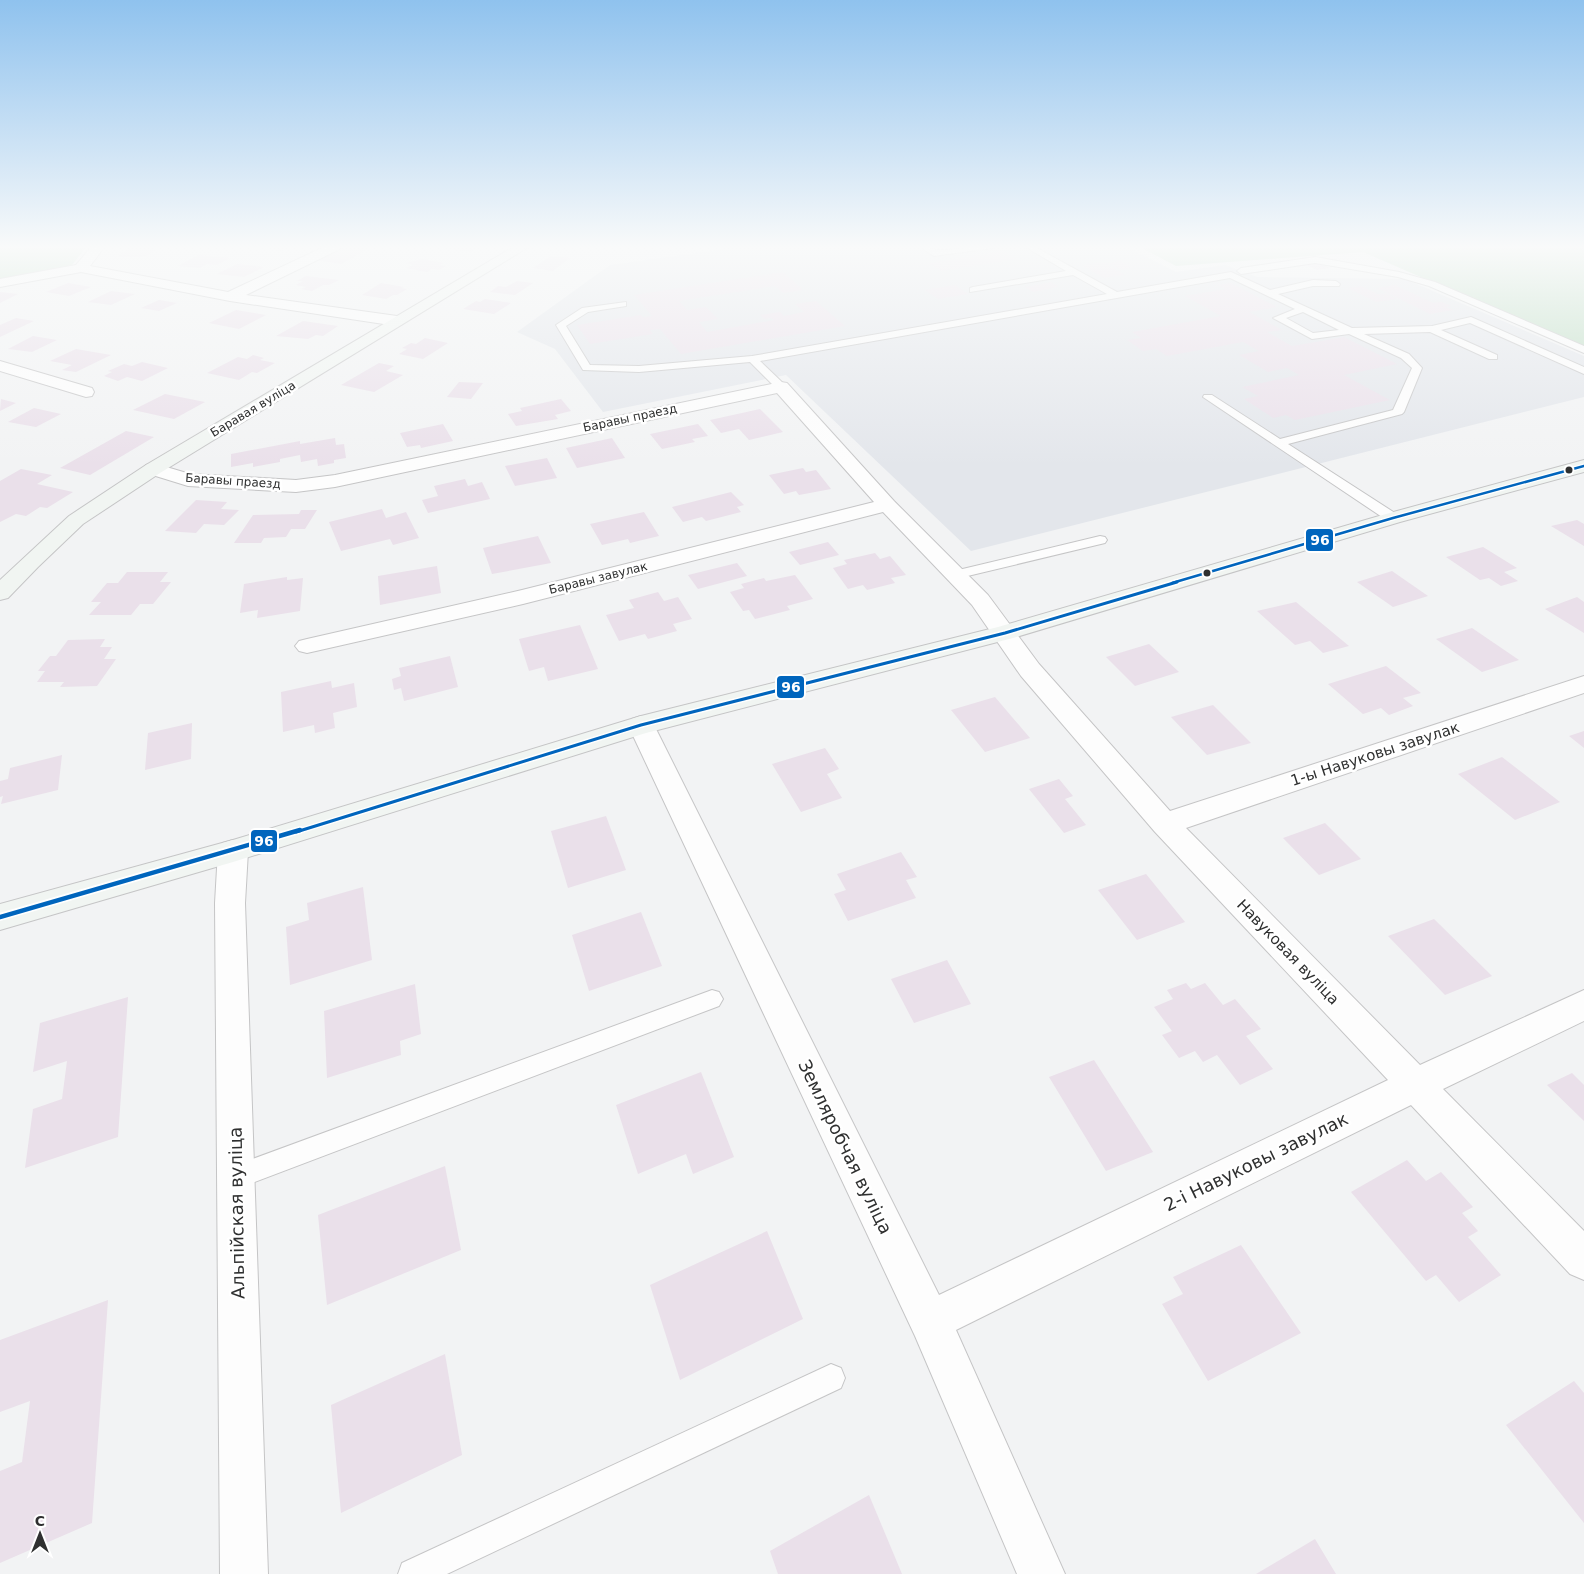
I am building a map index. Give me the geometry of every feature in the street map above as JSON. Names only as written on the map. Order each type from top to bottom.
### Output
[{"type":"street","points":[[386,319],[397,321]]},
{"type":"street","name":"Баравая вуліца","points":[[0,593],[30,562],[76,520],[152,469],[400,319]]},
{"type":"street","points":[[0,366],[86,392]]},
{"type":"street","points":[[781,387],[887,505],[980,600],[1005,633]]},
{"type":"street","name":"Баравы праезд","points":[[152,469],[188,480],[296,486],[335,481],[781,387]]},
{"type":"street","points":[[0,917],[233,851],[641,725],[1005,633],[1393,518],[1584,466]]},
{"type":"street","name":"Баравы завулак","points":[[307,646],[523,597],[887,505]]},
{"type":"street","name":"Навуковая вуліца","points":[[1005,633],[1030,670],[1165,824],[1584,1260]]},
{"type":"street","name":"1-ы Навуковы завулак","points":[[1165,824],[1584,684]]},
{"type":"street","name":"Земляробчая вуліца","points":[[641,725],[930,1321],[1041,1574]]},
{"type":"street","name":"Альпійская вуліца","points":[[233,851],[230,903],[244,1574]]},
{"type":"street","name":"2-і Навуковы завулак","points":[[930,1321],[1416,1084],[1584,1005]]},
{"type":"lane","points":[[570,319],[561,325],[587,368],[639,369],[752,359],[972,319]]},
{"type":"lane","points":[[1281,319],[1312,336],[1350,331],[1432,329],[1471,320],[1584,371]]},
{"type":"lane","points":[[1278,443],[1398,412],[1417,368],[1405,356],[1325,319]]},
{"type":"lane","points":[[1514,319],[1584,350]]},
{"type":"lane","points":[[1432,329],[1493,357]]},
{"type":"lane","points":[[752,359],[781,387]]},
{"type":"lane","points":[[1208,398],[1393,518]]},
{"type":"lane","points":[[955,575],[1100,540]]},
{"type":"lane","points":[[236,1177],[712,999]]},
{"type":"lane","points":[[413,1574],[831,1378]]},
{"type":"shaded area","points":[[534,319],[1499,319],[1584,356],[1584,397],[971,551],[786,375],[603,412],[555,349],[517,332]]},
{"type":"green space","points":[[1518,319],[1584,319],[1584,348]]},
{"type":"building","points":[[13,319],[34,321],[0,337],[0,325]]},
{"type":"building","points":[[216,319],[257,319],[239,329],[209,323]]},
{"type":"building","points":[[612,319],[715,319],[699,322],[707,332],[773,319],[837,319],[845,326],[681,354],[660,329],[650,330],[653,334],[590,344],[577,325]]},
{"type":"building","points":[[1202,319],[1263,319],[1282,330],[1267,332],[1292,346],[1344,337],[1397,364],[1344,375],[1390,400],[1295,420],[1286,415],[1273,418],[1244,399],[1258,396],[1242,387],[1299,375],[1287,368],[1268,372],[1239,355],[1259,351],[1243,342],[1167,356],[1156,349],[1143,351],[1127,340],[1141,338],[1132,332]]},
{"type":"building","points":[[303,321],[338,326],[323,336],[316,335],[308,339],[276,336]]},
{"type":"building","points":[[33,336],[57,340],[32,352],[8,349]]},
{"type":"building","points":[[425,338],[448,343],[423,359],[399,354],[407,349],[402,348],[411,343],[416,344]]},
{"type":"building","points":[[76,349],[111,355],[76,372],[62,370],[72,365],[50,361]]},
{"type":"building","points":[[253,355],[264,358],[260,360],[275,363],[257,373],[252,372],[239,380],[207,373],[238,357],[247,359]]},
{"type":"building","points":[[142,362],[168,368],[142,381],[127,377],[118,381],[104,376],[112,372],[108,371],[124,364],[132,366]]},
{"type":"building","points":[[379,363],[394,366],[386,371],[403,375],[374,392],[341,385]]},
{"type":"building","points":[[459,382],[483,383],[471,399],[447,397]]},
{"type":"building","points":[[165,394],[205,402],[174,419],[133,410]]},
{"type":"building","points":[[1,399],[16,403],[0,411]]},
{"type":"building","points":[[561,399],[571,411],[555,415],[558,419],[516,426],[508,414],[522,411],[520,408]]},
{"type":"building","points":[[34,408],[61,414],[36,427],[8,422]]},
{"type":"building","points":[[760,409],[783,432],[749,440],[739,429],[721,433],[710,420]]},
{"type":"building","points":[[443,424],[453,441],[421,448],[420,445],[407,447],[400,433]]},
{"type":"building","points":[[698,424],[708,436],[692,439],[695,442],[662,449],[650,434]]},
{"type":"building","points":[[126,431],[154,437],[90,475],[60,468]]},
{"type":"building","points":[[335,438],[336,445],[344,444],[346,458],[334,460],[334,463],[318,466],[317,459],[301,462],[300,455],[280,459],[280,462],[253,467],[253,463],[231,467],[231,454],[300,441],[300,444]]},
{"type":"building","points":[[612,438],[625,458],[577,468],[566,448]]},
{"type":"building","points":[[547,458],[557,478],[515,486],[505,466]]},
{"type":"building","points":[[803,468],[806,472],[816,470],[831,489],[799,495],[796,491],[784,494],[769,475]]},
{"type":"building","points":[[21,469],[52,475],[37,484],[73,492],[47,508],[40,507],[26,516],[16,514],[0,522],[0,481]]},
{"type":"building","points":[[465,479],[468,486],[482,482],[490,499],[428,513],[422,500],[438,496],[434,486]]},
{"type":"building","points":[[731,492],[744,505],[737,507],[741,512],[706,521],[702,517],[683,522],[672,507]]},
{"type":"building","points":[[196,500],[227,502],[221,509],[239,510],[224,525],[204,524],[196,533],[165,531]]},
{"type":"building","points":[[382,509],[386,518],[406,512],[419,538],[393,545],[390,539],[341,551],[329,522]]},
{"type":"building","points":[[301,510],[317,510],[305,529],[291,529],[286,537],[264,538],[261,543],[234,543],[253,515],[299,514]]},
{"type":"building","points":[[644,512],[659,536],[630,543],[628,539],[602,545],[590,524]]},
{"type":"building","points":[[1577,520],[1584,524],[1584,546],[1551,526]]},
{"type":"building","points":[[538,536],[551,563],[492,574],[483,548]]},
{"type":"building","points":[[828,542],[839,555],[800,565],[789,552]]},
{"type":"building","points":[[1483,547],[1517,568],[1504,572],[1518,581],[1501,586],[1489,578],[1480,580],[1446,557]]},
{"type":"building","points":[[875,553],[880,559],[890,556],[906,575],[891,578],[895,583],[867,590],[863,585],[848,589],[833,568],[847,564],[844,560]]},
{"type":"building","points":[[737,563],[747,576],[698,589],[688,575]]},
{"type":"building","points":[[437,566],[441,593],[380,605],[378,576]]},
{"type":"building","points":[[1392,571],[1428,596],[1393,607],[1357,582]]},
{"type":"building","points":[[127,572],[168,572],[160,582],[171,582],[153,604],[140,604],[131,615],[89,615],[101,602],[91,602],[107,583],[118,583]]},
{"type":"building","points":[[795,575],[813,599],[787,606],[790,610],[755,619],[749,610],[743,611],[730,592],[744,588],[741,584],[764,578],[766,581]]},
{"type":"building","points":[[287,577],[287,580],[303,578],[300,611],[257,618],[258,610],[240,613],[244,584]]},
{"type":"building","points":[[658,592],[664,601],[678,597],[692,619],[673,624],[677,631],[648,639],[645,634],[619,641],[606,615],[634,608],[629,600]]},
{"type":"building","points":[[1577,597],[1584,602],[1584,633],[1545,609]]},
{"type":"building","points":[[1296,602],[1349,646],[1323,653],[1310,641],[1295,645],[1257,611]]},
{"type":"building","points":[[580,625],[598,669],[548,681],[544,667],[529,671],[519,639]]},
{"type":"building","points":[[1472,628],[1519,660],[1482,672],[1436,639]]},
{"type":"building","points":[[105,639],[100,647],[112,647],[104,659],[116,659],[97,686],[60,687],[64,682],[37,682],[45,671],[38,671],[50,656],[56,656],[68,640]]},
{"type":"building","points":[[1149,644],[1179,672],[1135,686],[1106,657]]},
{"type":"building","points":[[450,656],[458,687],[404,701],[401,688],[394,690],[392,679],[401,676],[399,668]]},
{"type":"building","points":[[1386,666],[1421,693],[1403,698],[1413,706],[1389,715],[1381,708],[1363,714],[1328,684]]},
{"type":"building","points":[[331,681],[332,688],[354,683],[357,707],[333,713],[335,728],[315,733],[314,725],[283,732],[281,692]]},
{"type":"building","points":[[995,697],[1030,738],[985,752],[951,710]]},
{"type":"building","points":[[1213,705],[1251,743],[1207,755],[1171,717]]},
{"type":"building","points":[[192,723],[191,759],[145,770],[148,733]]},
{"type":"building","points":[[1584,731],[1584,748],[1569,736]]},
{"type":"building","points":[[825,748],[839,769],[827,774],[842,798],[801,812],[772,764]]},
{"type":"building","points":[[62,755],[58,790],[1,804],[3,796],[0,797],[0,781],[8,779],[10,768]]},
{"type":"building","points":[[1502,757],[1560,802],[1515,820],[1458,774]]},
{"type":"building","points":[[1059,779],[1073,796],[1065,799],[1086,825],[1064,833],[1029,789]]},
{"type":"building","points":[[606,816],[626,870],[568,888],[551,831]]},
{"type":"building","points":[[1325,823],[1361,859],[1319,875],[1283,838]]},
{"type":"building","points":[[901,852],[917,877],[906,880],[916,898],[848,921],[834,894],[846,890],[837,874]]},
{"type":"building","points":[[1146,874],[1185,922],[1137,940],[1098,890]]},
{"type":"building","points":[[363,887],[372,960],[290,985],[286,927],[309,920],[307,903]]},
{"type":"building","points":[[641,912],[662,966],[589,991],[572,935]]},
{"type":"building","points":[[1434,919],[1492,976],[1445,995],[1388,936]]},
{"type":"building","points":[[947,960],[971,1004],[914,1023],[891,979]]},
{"type":"building","points":[[1186,983],[1191,989],[1205,983],[1223,1005],[1235,999],[1261,1029],[1246,1036],[1273,1069],[1240,1085],[1217,1055],[1203,1062],[1195,1051],[1179,1058],[1162,1035],[1172,1031],[1154,1007],[1173,999],[1167,990]]},
{"type":"building","points":[[415,984],[421,1034],[400,1041],[401,1055],[327,1078],[324,1011]]},
{"type":"building","points":[[128,997],[118,1137],[25,1168],[33,1109],[62,1099],[67,1061],[33,1072],[40,1023]]},
{"type":"building","points":[[1094,1060],[1153,1152],[1106,1171],[1049,1077]]},
{"type":"building","points":[[701,1072],[734,1157],[693,1174],[686,1154],[638,1174],[616,1105]]},
{"type":"building","points":[[1572,1073],[1584,1085],[1584,1121],[1547,1085]]},
{"type":"building","points":[[1407,1160],[1426,1181],[1441,1172],[1473,1207],[1462,1213],[1478,1231],[1468,1237],[1501,1275],[1459,1302],[1436,1275],[1426,1281],[1351,1192]]},
{"type":"building","points":[[445,1166],[461,1250],[327,1305],[318,1215]]},
{"type":"building","points":[[767,1231],[803,1319],[680,1380],[650,1285]]},
{"type":"building","points":[[1241,1245],[1301,1333],[1208,1381],[1162,1304],[1183,1294],[1173,1277]]},
{"type":"building","points":[[108,1300],[92,1523],[0,1563],[0,1471],[22,1462],[30,1401],[0,1412],[0,1340]]},
{"type":"building","points":[[445,1354],[462,1455],[341,1513],[331,1405]]},
{"type":"building","points":[[1574,1381],[1584,1393],[1584,1523],[1506,1425]]},
{"type":"building","points":[[869,1495],[902,1574],[778,1574],[770,1551]]},
{"type":"building","points":[[1315,1539],[1336,1574],[1256,1574]]},
{"type":"transit line","name":"96","points":[[0,917],[233,851],[641,725],[1005,633],[1393,518],[1584,466]]}]
